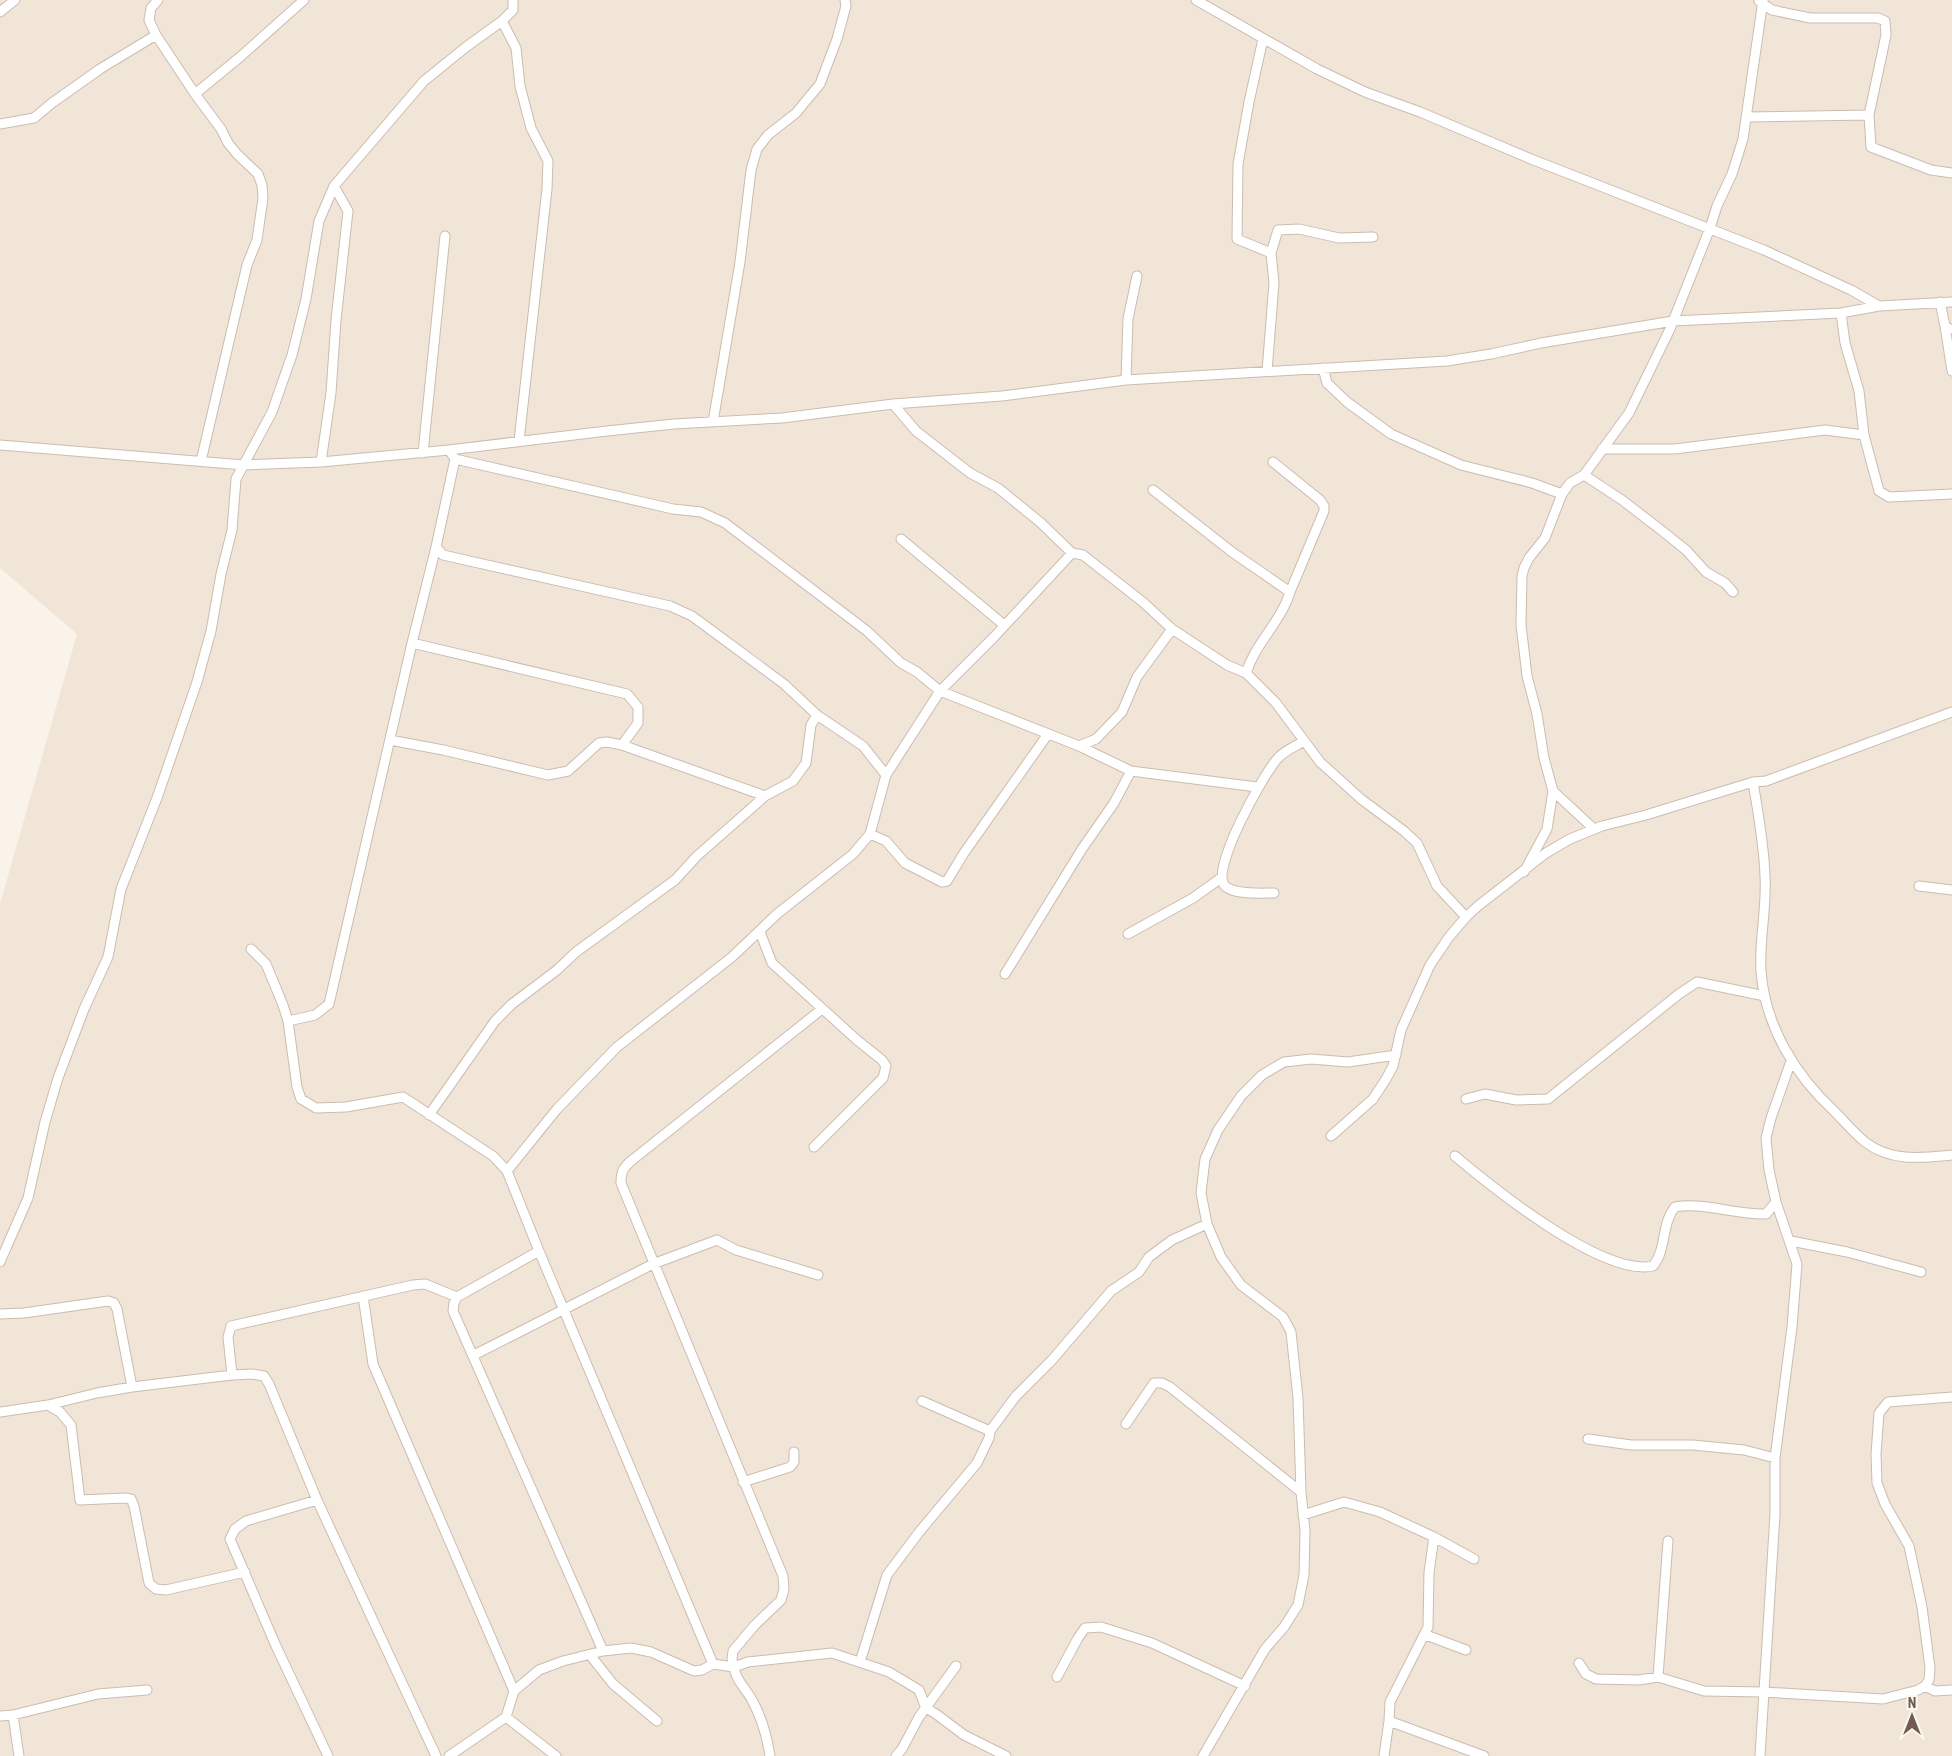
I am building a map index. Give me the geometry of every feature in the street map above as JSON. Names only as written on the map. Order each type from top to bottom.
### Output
[{"type":"street","points":[[0,12],[15,0]]},
{"type":"street","points":[[158,0],[151,8],[149,20],[156,36],[237,154],[258,174],[262,185],[263,198],[257,240],[247,265],[201,460]]},
{"type":"street","points":[[195,94],[304,0]]},
{"type":"street","points":[[0,1262],[28,1198],[45,1122],[58,1078],[84,1009],[108,957],[121,889],[157,798],[197,682],[211,631],[221,574],[232,530],[236,480],[272,412],[292,355],[306,298],[319,221],[334,186],[424,81],[502,21],[513,10],[513,0]]},
{"type":"street","points":[[713,422],[740,262],[751,170],[757,150],[768,135],[796,113],[820,84],[846,6],[845,0]]},
{"type":"street","points":[[1196,0],[1316,69],[1365,92],[1420,112],[1531,159],[1764,250],[1834,282],[1879,306]]},
{"type":"street","points":[[1761,1],[1772,10],[1810,18],[1878,18],[1886,21],[1886,35],[1869,115],[1871,147],[1931,170],[1952,172]]},
{"type":"street","points":[[1524,872],[1547,829],[1553,791],[1544,758],[1537,714],[1527,676],[1522,625],[1522,576],[1529,558],[1545,538],[1562,494],[1570,483],[1584,475],[1629,413],[1656,361],[1673,321],[1717,206],[1732,174],[1743,139],[1761,1]]},
{"type":"street","points":[[502,21],[516,48],[520,86],[531,128],[548,161],[547,190],[519,442]]},
{"type":"street","points":[[0,124],[34,118],[100,69],[156,36]]},
{"type":"street","points":[[1263,39],[1238,164],[1237,239],[1270,253]]},
{"type":"street","points":[[1747,117],[1869,115]]},
{"type":"street","points":[[321,462],[331,393],[336,320],[348,211],[334,186]]},
{"type":"street","points":[[1267,371],[1274,283],[1270,253],[1278,230],[1299,229],[1339,238],[1374,237]]},
{"type":"street","points":[[423,452],[445,236]]},
{"type":"street","points":[[1126,380],[1128,318],[1137,276]]},
{"type":"street","points":[[1940,302],[1949,328],[1952,372]]},
{"type":"street","points":[[0,445],[244,464],[321,462],[449,450],[607,431],[782,418],[893,404],[1002,396],[1126,380],[1447,361],[1673,321],[1840,313],[1879,306],[1952,302]]},
{"type":"street","points":[[1840,313],[1845,344],[1859,391],[1864,435],[1879,492],[1889,497],[1952,494]]},
{"type":"street","points":[[1323,368],[1327,383],[1347,402],[1391,434],[1461,466],[1532,483],[1562,494]]},
{"type":"street","points":[[893,404],[916,431],[970,473],[998,488],[1041,523],[1072,553],[1083,555],[1144,603],[1172,629],[1227,665],[1246,673],[1276,703],[1320,762],[1342,784],[1417,843],[1438,886],[1466,916]]},
{"type":"street","points":[[1602,449],[1675,449],[1825,430],[1864,435]]},
{"type":"street","points":[[449,450],[455,459],[673,509],[701,512],[725,523],[867,631],[901,663],[917,672],[940,691],[1080,746],[1131,771],[1257,787]]},
{"type":"street","points":[[288,1021],[315,1015],[329,1004],[455,459]]},
{"type":"street","points":[[1246,673],[1251,658],[1258,646],[1286,605],[1323,516],[1324,506],[1320,500],[1273,462]]},
{"type":"street","points":[[1584,475],[1662,530],[1686,550],[1706,572],[1725,583],[1733,592]]},
{"type":"street","points":[[1153,490],[1232,552],[1290,592]]},
{"type":"street","points":[[901,539],[1004,625]]},
{"type":"street","points":[[436,547],[443,555],[670,606],[692,616],[784,684],[817,715],[863,746],[886,775]]},
{"type":"street","points":[[507,1171],[557,1109],[617,1047],[653,1021],[760,932],[777,914],[853,854],[870,834],[886,775],[940,691],[1072,553]]},
{"type":"street","points":[[1080,746],[1096,739],[1122,712],[1137,677],[1172,629]]},
{"type":"street","points":[[412,643],[627,694],[638,707],[638,723],[622,745]]},
{"type":"street","points":[[1331,1136],[1373,1099],[1393,1066],[1401,1030],[1430,965],[1449,937],[1466,916],[1555,847],[1594,829],[1753,782],[1766,782],[1952,712]]},
{"type":"street","points":[[429,1115],[495,1021],[512,1004],[557,970],[576,952],[675,880],[696,856],[765,796],[793,781],[802,772],[806,763],[811,725],[817,715]]},
{"type":"street","points":[[870,834],[886,841],[905,863],[942,882],[947,881],[964,852],[1048,734]]},
{"type":"street","points":[[390,740],[443,750],[548,775],[568,771],[598,743],[606,742],[622,745],[765,796]]},
{"type":"street","points":[[1128,934],[1193,898],[1221,878],[1232,844],[1257,787],[1278,757],[1304,741]]},
{"type":"street","points":[[1005,974],[1082,849],[1114,803],[1131,771]]},
{"type":"street","points":[[1753,782],[1766,876],[1761,970],[1765,996],[1780,1040],[1791,1061],[1828,1106],[1864,1141],[1877,1150],[1890,1156],[1903,1157],[1952,1155]]},
{"type":"street","points":[[1553,791],[1594,829]]},
{"type":"street","points":[[1221,878],[1224,886],[1233,892],[1274,893]]},
{"type":"street","points":[[1919,886],[1952,890]]},
{"type":"street","points":[[760,932],[772,963],[882,1060],[886,1066],[883,1078],[814,1147]]},
{"type":"street","points":[[251,949],[266,964],[288,1021],[297,1087],[301,1099],[316,1108],[346,1107],[403,1097],[414,1102],[429,1115],[493,1156],[507,1171],[539,1252],[713,1664]]},
{"type":"street","points":[[1466,1099],[1485,1094],[1516,1100],[1548,1099],[1679,994],[1697,982],[1765,996]]},
{"type":"street","points":[[770,1756],[764,1723],[752,1700],[734,1673],[732,1659],[733,1651],[754,1626],[781,1600],[784,1589],[783,1576],[621,1183],[623,1168],[822,1009]]},
{"type":"street","points":[[1203,1756],[1265,1649],[1284,1627],[1298,1605],[1304,1575],[1305,1531],[1301,1492],[1298,1398],[1291,1332],[1283,1317],[1241,1285],[1222,1257],[1207,1224],[1201,1193],[1205,1159],[1218,1130],[1241,1096],[1262,1075],[1284,1062],[1311,1059],[1348,1062],[1396,1055]]},
{"type":"street","points":[[1760,1756],[1775,1514],[1775,1458],[1797,1272],[1797,1264],[1776,1202],[1769,1170],[1766,1138],[1770,1118],[1791,1061]]},
{"type":"street","points":[[1455,1156],[1487,1183],[1553,1230],[1597,1253],[1643,1269],[1653,1266],[1658,1260],[1666,1224],[1674,1206],[1716,1207],[1747,1214],[1766,1214],[1776,1202]]},
{"type":"street","points":[[860,1662],[887,1575],[920,1531],[977,1463],[989,1438],[990,1431],[1016,1396],[1052,1360],[1111,1291],[1139,1272],[1149,1257],[1172,1240],[1207,1224]]},
{"type":"street","points":[[474,1355],[653,1264],[717,1240],[736,1250],[818,1275]]},
{"type":"street","points":[[1790,1241],[1847,1252],[1921,1272]]},
{"type":"street","points":[[539,1252],[457,1297],[454,1303],[454,1311],[603,1651]]},
{"type":"street","points":[[232,1374],[228,1337],[231,1326],[414,1285],[425,1284],[457,1297]]},
{"type":"street","points":[[363,1296],[373,1364],[514,1690]]},
{"type":"street","points":[[0,1314],[24,1313],[108,1301],[114,1303],[117,1308],[132,1387]]},
{"type":"street","points":[[0,1412],[48,1405],[132,1387],[232,1374],[264,1376],[317,1500],[436,1756]]},
{"type":"street","points":[[1126,1424],[1154,1383],[1162,1383],[1170,1387],[1301,1492]]},
{"type":"street","points":[[1579,1662],[1586,1674],[1596,1679],[1639,1680],[1658,1677],[1704,1691],[1763,1692],[1883,1699],[1918,1690],[1925,1686],[1929,1680],[1930,1668],[1916,1573],[1909,1546],[1885,1504],[1877,1482],[1876,1454],[1879,1413],[1888,1402],[1952,1397]]},
{"type":"street","points":[[922,1400],[990,1431]]},
{"type":"street","points":[[48,1405],[60,1412],[71,1425],[80,1500],[131,1499],[149,1583],[156,1589],[166,1590],[245,1572]]},
{"type":"street","points":[[1588,1439],[1631,1445],[1693,1445],[1735,1449],[1775,1458]]},
{"type":"street","points":[[743,1482],[790,1467],[794,1462],[794,1452]]},
{"type":"street","points":[[317,1500],[246,1521],[235,1529],[230,1539],[276,1646],[328,1756]]},
{"type":"street","points":[[1303,1515],[1344,1502],[1380,1512],[1434,1537],[1474,1559]]},
{"type":"street","points":[[1384,1756],[1390,1702],[1426,1635],[1428,1627],[1429,1572],[1434,1537]]},
{"type":"street","points":[[1658,1677],[1668,1541]]},
{"type":"street","points":[[1057,1677],[1085,1628],[1101,1627],[1152,1643],[1245,1686]]},
{"type":"street","points":[[1426,1635],[1466,1650]]},
{"type":"street","points":[[449,1756],[506,1717],[514,1690],[539,1670],[563,1661],[603,1651],[631,1648],[651,1652],[694,1671],[702,1670],[713,1664],[734,1667],[748,1662],[832,1653],[889,1672],[919,1690],[926,1708],[964,1736],[1006,1756]]},
{"type":"street","points":[[590,1655],[613,1684],[658,1721]]},
{"type":"street","points":[[896,1756],[902,1749],[919,1716],[956,1666]]},
{"type":"street","points":[[1925,1686],[1935,1691],[1952,1690]]},
{"type":"street","points":[[0,1716],[13,1715],[98,1694],[147,1690]]},
{"type":"street","points":[[13,1715],[19,1756]]},
{"type":"street","points":[[506,1717],[556,1756]]},
{"type":"street","points":[[1389,1721],[1484,1756]]},
{"type":"shaded area","points":[[0,0],[1952,0],[1952,1756],[0,1756],[0,904],[77,634],[0,568]]}]
